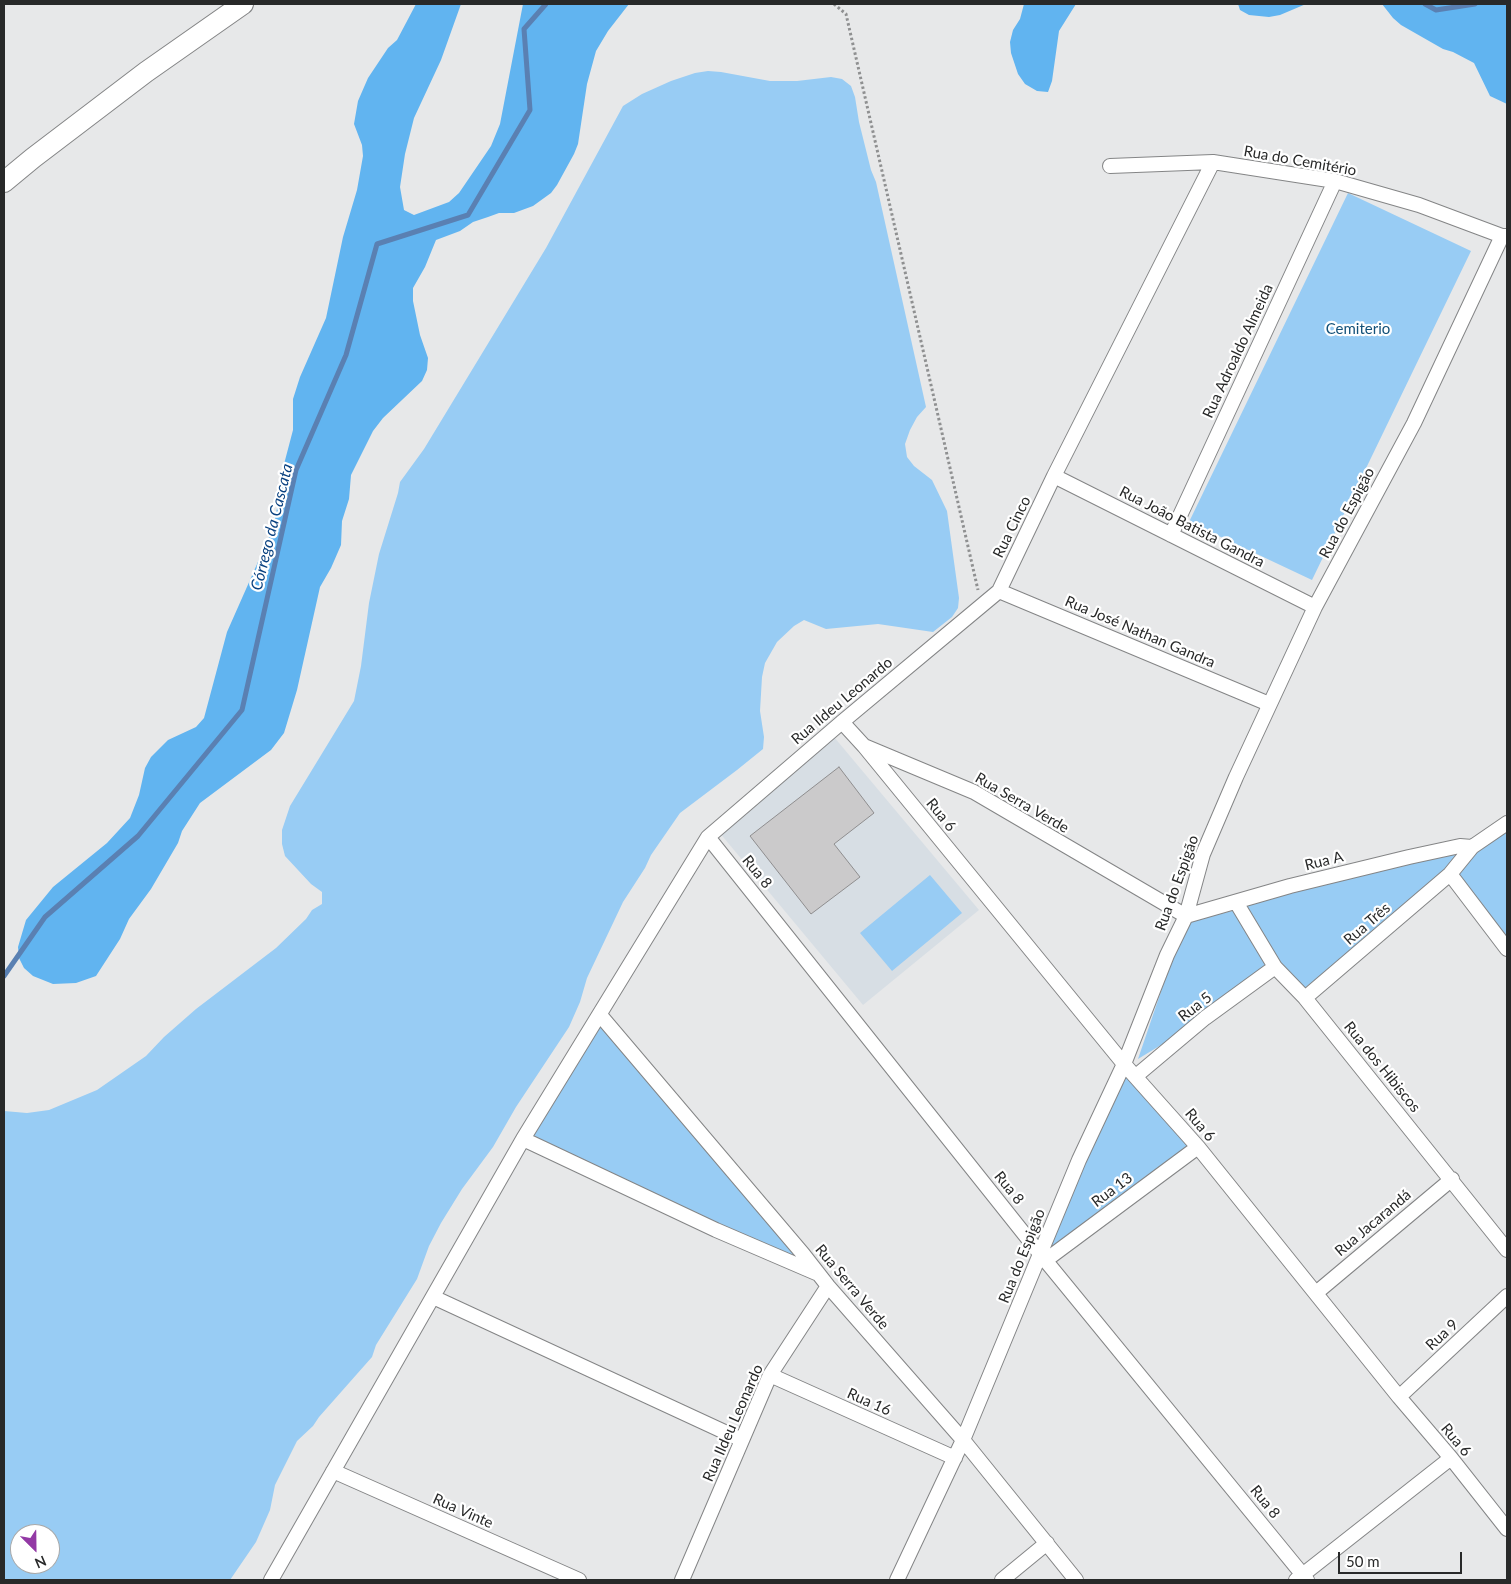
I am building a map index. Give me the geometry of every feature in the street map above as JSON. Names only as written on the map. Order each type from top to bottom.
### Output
[{"type":"street","points":[[4,182],[138,78],[243,4]]},
{"type":"street","name":"Rua do Cemitério","points":[[1110,166],[1213,162],[1335,181],[1420,205],[1504,236]]},
{"type":"street","name":"Rua Cinco","points":[[999,591],[1054,476],[1213,162]]},
{"type":"street","name":"Rua Adroaldo Almeida","points":[[1170,535],[1335,181]]},
{"type":"street","name":"Rua do Espigão","points":[[898,1580],[955,1458],[1044,1257],[1079,1160],[1124,1064],[1167,955],[1186,916],[1203,854],[1269,704],[1315,607],[1414,423],[1504,236]]},
{"type":"street","name":"Rua João Batista Gandra","points":[[1054,476],[1315,607]]},
{"type":"street","name":"Rua Ildeu Leonardo","points":[[271,1580],[523,1139],[708,837],[999,591]]},
{"type":"street","name":"Rua José Nathan Gandra","points":[[999,591],[1269,704]]},
{"type":"street","name":"Rua Serra Verde","points":[[842,722],[864,746],[974,792],[1186,916]]},
{"type":"street","name":"Rua 6","points":[[864,746],[1124,1064],[1198,1147],[1507,1529]]},
{"type":"street","points":[[1472,847],[1507,823]]},
{"type":"street","name":"Rua 8","points":[[708,837],[1302,1578]]},
{"type":"street","name":"Rua A","points":[[1186,916],[1290,886],[1409,857],[1460,846],[1472,847]]},
{"type":"street","name":"Rua Três","points":[[1305,998],[1450,874],[1472,847]]},
{"type":"street","points":[[1450,874],[1507,949]]},
{"type":"street","name":"Rua dos Hibiscos","points":[[1236,902],[1276,967],[1305,998],[1507,1250]]},
{"type":"street","name":"Rua 5","points":[[1136,1076],[1206,1018],[1276,967]]},
{"type":"street","name":"Rua Serra Verde","points":[[600,1016],[803,1254],[828,1286],[963,1440],[1076,1580]]},
{"type":"street","points":[[523,1139],[716,1230],[818,1274]]},
{"type":"street","name":"Rua 13","points":[[1044,1257],[1198,1147]]},
{"type":"street","name":"Rua Jacarandá","points":[[1316,1293],[1452,1179]]},
{"type":"street","name":"Rua Ildeu Leonardo","points":[[682,1580],[770,1375],[828,1286]]},
{"type":"street","name":"Rua 9","points":[[1399,1397],[1507,1296]]},
{"type":"street","points":[[433,1297],[742,1440]]},
{"type":"street","name":"Rua 16","points":[[770,1375],[955,1458]]},
{"type":"street","points":[[1302,1578],[1451,1458]]},
{"type":"street","name":"Rua Vinte","points":[[333,1471],[579,1580]]},
{"type":"street","points":[[1002,1580],[1047,1544]]},
{"type":"path","points":[[834,4],[846,14],[982,605]]},
{"type":"shaded area","points":[[416,4],[461,4],[441,60],[414,118],[405,154],[400,187],[404,210],[414,215],[449,202],[459,193],[491,146],[500,124],[523,4],[629,4],[608,31],[596,51],[587,84],[578,144],[551,193],[533,206],[514,213],[499,213],[473,222],[460,231],[436,240],[425,267],[413,288],[413,301],[420,335],[428,358],[427,370],[422,381],[383,418],[373,431],[351,475],[349,499],[342,521],[341,545],[320,587],[297,690],[284,733],[271,750],[200,803],[182,831],[178,843],[151,889],[129,919],[120,939],[96,976],[76,983],[53,984],[33,976],[24,968],[19,958],[18,947],[26,920],[53,887],[107,843],[130,818],[139,795],[145,768],[151,757],[168,740],[196,727],[204,718],[227,632],[273,528],[283,468],[293,430],[293,399],[300,377],[326,318],[343,237],[357,190],[363,156],[362,145],[354,124],[358,101],[368,78],[388,48],[397,40]]},
{"type":"shaded area","points":[[1024,4],[1076,4],[1059,31],[1052,81],[1048,92],[1037,91],[1025,84],[1018,74],[1011,53],[1010,42],[1013,30],[1020,19]]},
{"type":"shaded area","points":[[1238,4],[1306,4],[1280,15],[1269,17],[1249,15],[1240,10]]},
{"type":"shaded area","points":[[1382,4],[1507,4],[1507,104],[1490,96],[1474,63],[1443,49],[1401,25]]},
{"type":"shaded area","points":[[834,737],[979,910],[863,1005],[719,832]]},
{"type":"green space","points":[[708,71],[770,81],[797,81],[831,77],[842,79],[851,86],[871,170],[876,182],[926,407],[917,417],[910,430],[905,444],[907,457],[914,466],[932,480],[947,511],[959,598],[958,608],[952,617],[933,632],[878,624],[826,629],[804,620],[794,626],[777,642],[765,663],[762,677],[760,711],[764,737],[763,749],[680,813],[651,855],[623,902],[587,978],[580,1002],[569,1027],[516,1107],[493,1147],[462,1189],[441,1223],[429,1246],[417,1279],[376,1345],[372,1357],[313,1426],[297,1441],[275,1485],[270,1510],[256,1542],[230,1580],[4,1580],[4,1111],[27,1113],[49,1110],[97,1090],[146,1056],[164,1037],[196,1009],[276,948],[306,919],[312,910],[322,904],[322,892],[311,884],[285,856],[282,844],[282,830],[290,806],[354,701],[361,666],[369,603],[379,554],[400,482],[424,449],[546,248],[623,106],[642,94],[671,81]]},
{"type":"green space","name":"Cemiterio","points":[[1348,193],[1471,251],[1312,580],[1189,522]]},
{"type":"green space","points":[[1507,826],[1507,944],[1456,876],[1470,852]]},
{"type":"green space","points":[[1469,848],[1449,871],[1301,991],[1283,971],[1241,903]]},
{"type":"green space","points":[[930,875],[962,913],[892,971],[860,933]]},
{"type":"green space","points":[[1240,909],[1271,966],[1207,1017],[1138,1059],[1170,965],[1187,922]]},
{"type":"green space","points":[[603,1020],[801,1259],[718,1230],[528,1137]]},
{"type":"green space","points":[[1126,1068],[1195,1146],[1044,1255]]},
{"type":"building","points":[[839,767],[874,813],[834,844],[860,877],[811,914],[750,836]]},
{"type":"waterway","name":"Córrego da Cascata","points":[[4,976],[45,917],[138,836],[242,710],[296,470],[346,355],[377,244],[468,215],[530,110],[524,29],[546,4]]},
{"type":"waterway","points":[[1425,4],[1436,10],[1475,4]]}]
